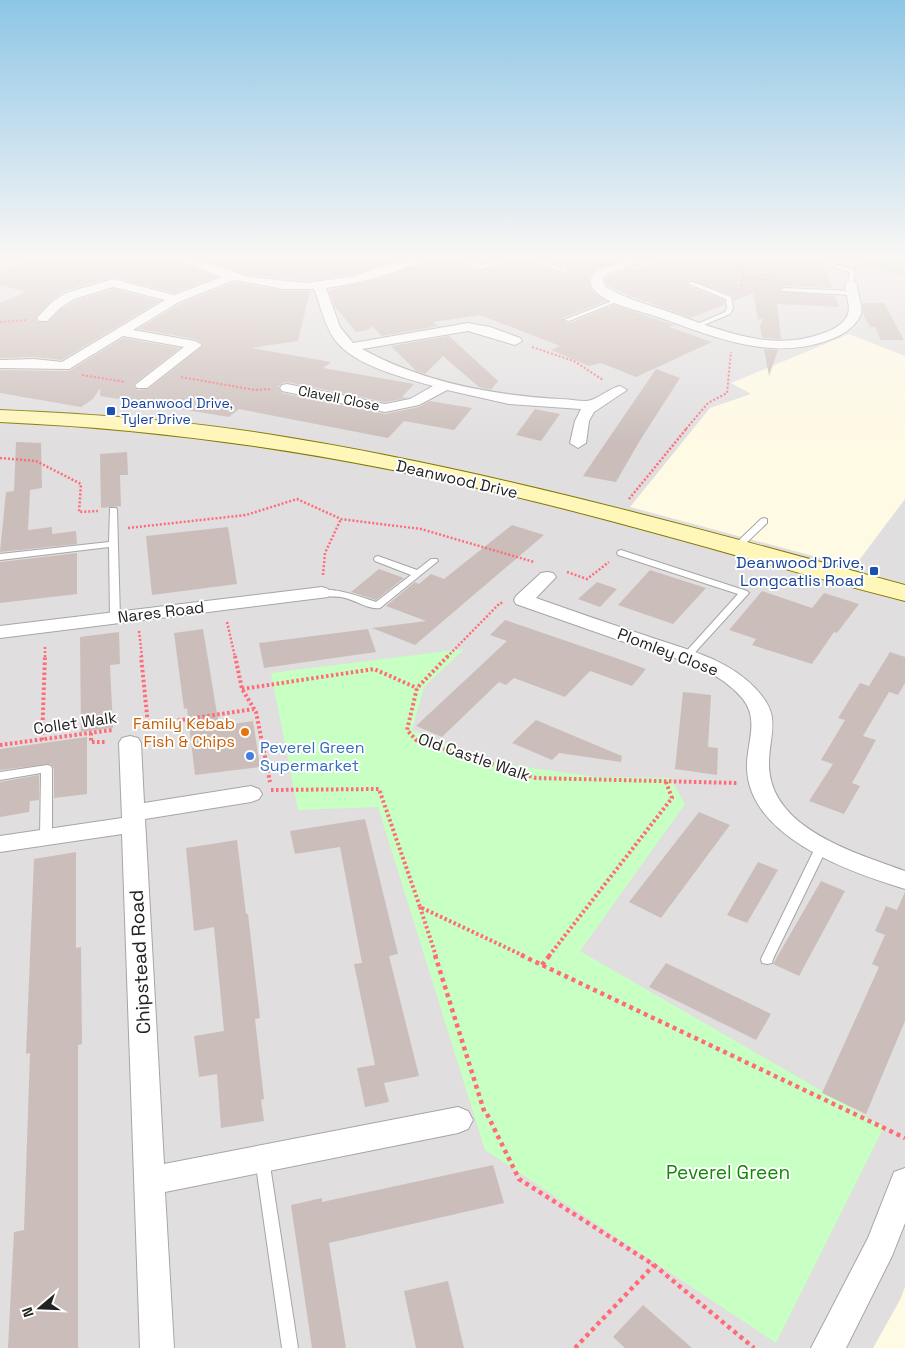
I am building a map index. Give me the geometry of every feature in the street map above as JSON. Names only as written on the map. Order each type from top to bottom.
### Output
[{"type":"street","points":[[2,364],[34,363],[65,371],[144,318]]},
{"type":"street","points":[[332,318],[337,331],[350,347],[372,360],[446,385],[511,400],[589,406]]},
{"type":"street","points":[[674,318],[733,339],[781,345],[824,338],[837,332],[853,318]]},
{"type":"street","points":[[350,347],[468,327],[485,330],[515,341]]},
{"type":"street","points":[[121,332],[195,345],[142,385]]},
{"type":"street","name":"Clavell Close","points":[[287,388],[385,408],[414,402],[446,385]]},
{"type":"street","points":[[578,443],[584,414],[589,406],[620,390]]},
{"type":"street","name":"Deanwood Drive","points":[[0,416],[140,425],[309,447],[446,475],[615,514],[905,593]]},
{"type":"street","points":[[523,600],[552,573]]},
{"type":"street","name":"Nares Road","points":[[0,632],[322,593]]},
{"type":"street","name":"Plomley Close","points":[[523,600],[719,669],[742,686],[751,696],[763,724],[757,768],[760,784],[774,809],[784,821],[800,834],[822,846],[905,880]]},
{"type":"street","name":"Chipstead Road","points":[[134,731],[133,818],[157,1348]]},
{"type":"street","points":[[0,844],[46,837],[251,794]]},
{"type":"street","points":[[149,1181],[458,1120]]},
{"type":"street","points":[[828,1348],[881,1245],[905,1182]]},
{"type":"lane","points":[[567,320],[572,318]]},
{"type":"lane","points":[[697,326],[716,318]]},
{"type":"lane","points":[[113,510],[112,544],[116,618]]},
{"type":"lane","points":[[738,546],[764,521]]},
{"type":"lane","points":[[0,557],[112,544]]},
{"type":"lane","points":[[621,553],[744,593],[686,656]]},
{"type":"lane","points":[[378,559],[418,574]]},
{"type":"lane","points":[[322,593],[344,595],[377,606],[434,561]]},
{"type":"lane","points":[[0,776],[47,769],[46,837]]},
{"type":"lane","points":[[767,960],[822,846]]},
{"type":"lane","points":[[262,1159],[290,1348]]},
{"type":"path","points":[[0,322],[43,318]]},
{"type":"path","points":[[615,514],[708,403],[727,393],[733,339]]},
{"type":"path","points":[[515,341],[574,361],[620,390]]},
{"type":"path","points":[[65,371],[142,385]]},
{"type":"path","points":[[159,372],[255,390],[287,388]]},
{"type":"path","points":[[0,458],[36,461],[81,484],[79,512],[113,510]]},
{"type":"path","points":[[112,530],[246,515],[297,499],[341,519],[421,529],[552,573],[587,579],[621,553]]},
{"type":"path","points":[[322,593],[325,553],[341,519]]},
{"type":"path","points":[[242,689],[374,669],[417,688],[500,603],[523,600]]},
{"type":"path","points":[[224,604],[242,689],[254,709],[272,791],[379,788],[487,1114],[519,1179],[654,1265],[754,1348]]},
{"type":"path","points":[[116,618],[139,625],[134,731]]},
{"type":"path","points":[[42,740],[46,627]]},
{"type":"path","name":"Old Castle Walk","points":[[417,688],[407,730],[416,740],[536,778],[760,784]]},
{"type":"path","name":"Collet Walk","points":[[0,746],[134,731],[254,709]]},
{"type":"path","points":[[542,965],[672,798],[666,782]]},
{"type":"path","points":[[420,907],[905,1138]]},
{"type":"path","points":[[458,1120],[487,1114]]},
{"type":"path","points":[[575,1348],[654,1265]]},
{"type":"shaded area","points":[[0,318],[905,318],[905,1348],[0,1348]]},
{"type":"shaded area","points":[[849,334],[905,356],[905,499],[854,567],[630,507],[710,408],[751,394],[731,383]]},
{"type":"shaded area","points":[[905,1287],[905,1348],[873,1348],[900,1300]]},
{"type":"green space","name":"Peverel Green","points":[[464,649],[424,687],[412,730],[495,763],[597,777],[670,778],[685,804],[580,951],[884,1127],[776,1343],[485,1150],[378,807],[298,810],[271,673]]},
{"type":"building","points":[[0,318],[36,318],[37,322],[48,322],[52,318],[132,318],[62,360],[34,357],[0,358]]},
{"type":"building","points":[[157,318],[304,318],[298,341],[251,348],[331,362],[323,368],[414,384],[402,397],[408,398],[385,402],[287,382],[282,383],[278,387],[282,393],[385,414],[419,407],[430,401],[472,408],[454,430],[404,421],[388,438],[239,409],[229,417],[100,396],[100,388],[93,399],[81,407],[0,393],[0,370],[69,371],[123,338],[180,348],[133,385],[137,390],[148,389],[204,345],[195,339],[138,329]]},
{"type":"building","points":[[344,318],[460,318],[433,322],[438,326],[382,336],[372,326],[368,330],[356,332]]},
{"type":"building","points":[[488,318],[563,318],[564,322],[570,323],[582,318],[653,318],[674,325],[669,327],[712,342],[636,377],[601,363],[589,366],[551,350],[560,346]]},
{"type":"building","points":[[758,318],[779,318],[781,339],[762,337],[760,327],[763,318],[758,320]]},
{"type":"building","points":[[865,318],[892,318],[904,340],[881,340],[875,327],[870,327]]},
{"type":"building","points":[[449,336],[498,381],[491,390],[479,387],[443,356],[425,374],[416,371],[391,346]]},
{"type":"building","points":[[764,349],[778,350],[769,376]]},
{"type":"building","points":[[656,369],[680,378],[616,482],[583,476]]},
{"type":"building","points":[[535,409],[560,414],[541,441],[516,435]]},
{"type":"building","points":[[16,442],[41,443],[42,488],[30,490],[28,530],[52,527],[52,534],[76,531],[77,544],[0,552],[6,492],[14,491]]},
{"type":"building","points":[[127,452],[128,475],[120,475],[121,506],[101,508],[100,454]]},
{"type":"building","points":[[512,525],[544,535],[415,645],[372,628],[426,621],[386,606],[415,582],[419,584],[431,574],[444,579]]},
{"type":"building","points":[[228,527],[237,584],[152,595],[146,536]]},
{"type":"building","points":[[77,553],[77,594],[0,603],[0,562]]},
{"type":"building","points":[[379,569],[404,578],[376,600],[351,592]]},
{"type":"building","points":[[650,570],[706,588],[673,624],[618,605]]},
{"type":"building","points":[[597,582],[617,589],[600,607],[578,599]]},
{"type":"building","points":[[762,591],[812,608],[824,593],[859,604],[837,633],[834,632],[812,664],[752,645],[756,639],[729,630]]},
{"type":"building","points":[[505,620],[646,669],[632,686],[590,671],[565,697],[514,678],[506,685],[499,682],[442,737],[416,726],[507,641],[490,635]]},
{"type":"building","points":[[203,629],[219,726],[253,721],[260,767],[195,775],[187,708],[184,709],[174,633]]},
{"type":"building","points":[[368,629],[376,652],[264,668],[259,643]]},
{"type":"building","points":[[119,632],[120,664],[110,665],[113,728],[81,732],[80,637]]},
{"type":"building","points":[[890,652],[905,657],[905,683],[898,695],[889,692],[863,736],[876,740],[852,783],[860,786],[844,814],[809,801],[833,764],[821,760],[845,720],[838,718],[860,683],[869,686]]},
{"type":"building","points":[[683,692],[711,695],[708,747],[718,748],[717,775],[675,769]]},
{"type":"building","points":[[536,720],[622,756],[621,762],[559,753],[552,760],[512,743]]},
{"type":"building","points":[[87,737],[87,794],[54,798],[54,769],[51,764],[0,770],[0,749]]},
{"type":"building","points":[[39,775],[39,800],[30,801],[29,812],[0,817],[0,782]]},
{"type":"building","points":[[699,812],[730,825],[661,918],[629,902]]},
{"type":"building","points":[[365,819],[398,954],[389,956],[419,1076],[384,1083],[389,1102],[365,1107],[357,1068],[375,1065],[354,964],[362,963],[340,847],[295,854],[290,831]]},
{"type":"building","points":[[237,840],[260,1018],[255,1019],[264,1099],[261,1100],[264,1121],[221,1128],[217,1074],[199,1077],[194,1036],[224,1031],[214,927],[194,931],[186,848]]},
{"type":"building","points":[[76,852],[76,948],[81,947],[82,1044],[78,1045],[78,1348],[8,1348],[14,1232],[24,1230],[30,1053],[26,1054],[34,859]]},
{"type":"building","points":[[758,862],[778,870],[747,923],[727,915]]},
{"type":"building","points":[[821,881],[845,891],[799,976],[773,964]]},
{"type":"building","points":[[905,892],[905,1021],[866,1114],[822,1093],[879,967],[872,964],[885,935],[875,931],[886,906],[897,910]]},
{"type":"building","points":[[666,963],[771,1014],[756,1040],[649,987]]},
{"type":"building","points":[[493,1165],[504,1203],[329,1243],[346,1348],[312,1348],[291,1205],[322,1198],[322,1202]]},
{"type":"building","points":[[448,1281],[464,1348],[416,1348],[404,1291]]},
{"type":"building","points":[[643,1305],[692,1348],[625,1348],[613,1337]]},
{"type":"place","name":"Deanwood Drive, Tyler Drive","points":[[111,411]]},
{"type":"place","name":"Deanwood Drive, Longcatlis Road","points":[[874,571]]},
{"type":"place","name":"Family Kebab Fish & Chips","points":[[245,732]]},
{"type":"place","name":"Peverel Green Supermarket","points":[[250,756]]}]
